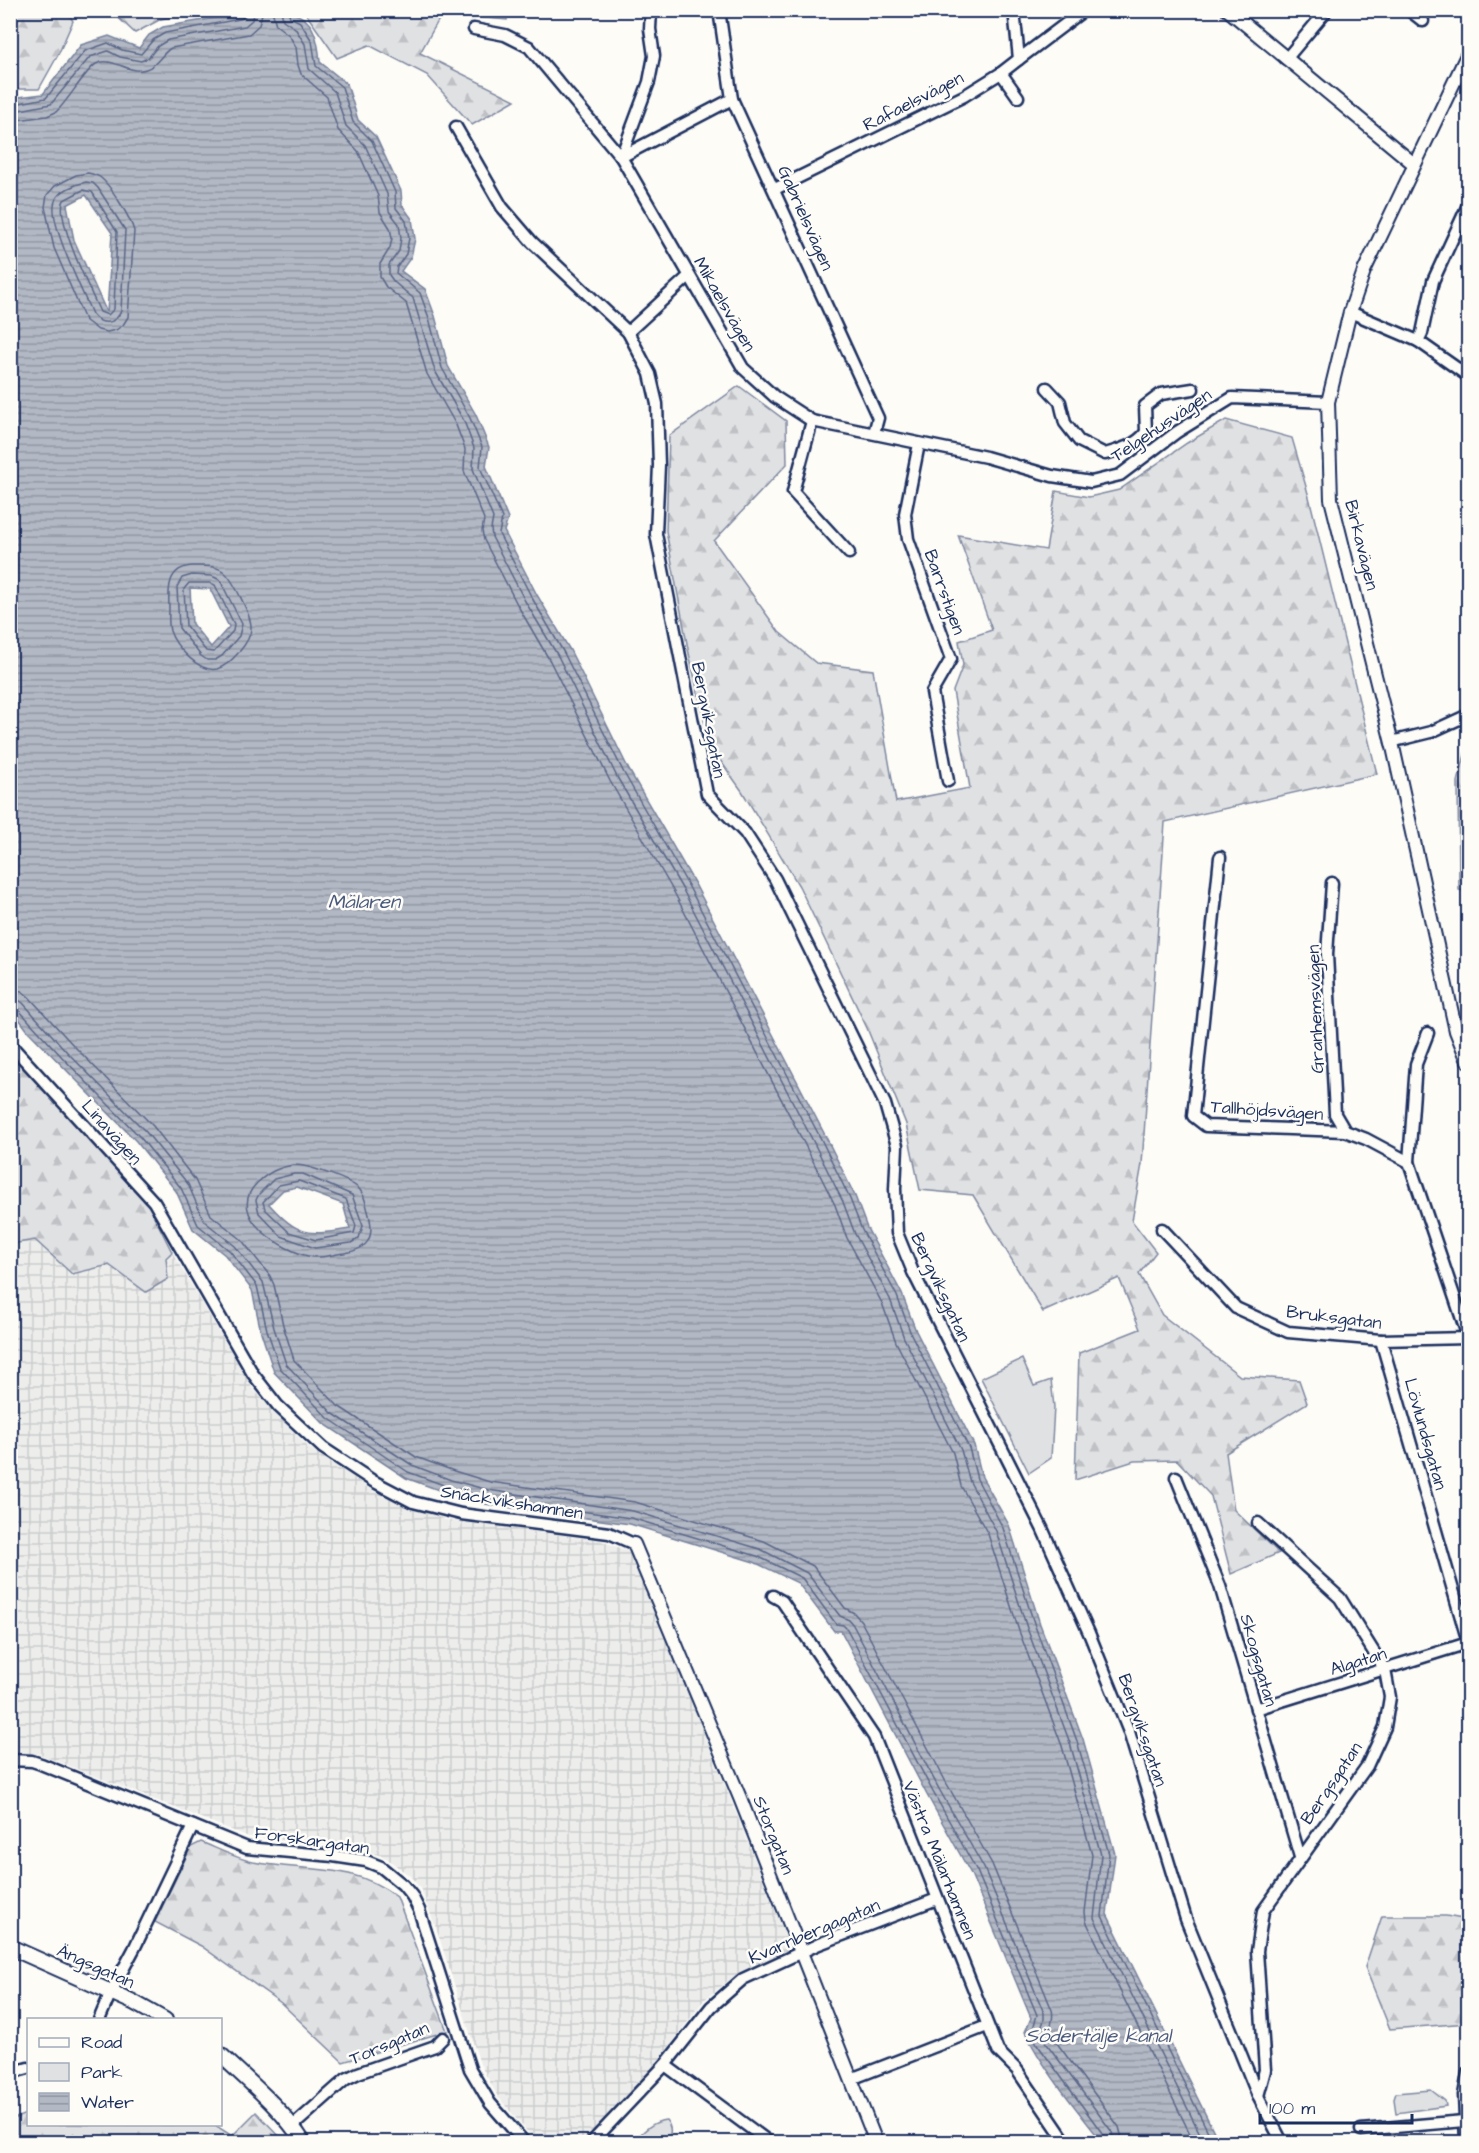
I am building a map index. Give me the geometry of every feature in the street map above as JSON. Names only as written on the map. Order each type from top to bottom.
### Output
[{"type":"main road","name":"Ängsgatan","points":[[10,1947],[163,2018]]},
{"type":"main road","points":[[222,2056],[263,2094],[293,2126],[303,2142]]},
{"type":"street","points":[[621,158],[649,82],[654,56],[650,29],[651,10]]},
{"type":"street","name":"Gabrielsvägen","points":[[718,10],[732,99],[878,418],[874,434]]},
{"type":"street","points":[[1014,10],[1018,59]]},
{"type":"street","name":"Rafaelsvägen","points":[[775,189],[964,96],[1001,73],[1084,10]]},
{"type":"street","points":[[1228,10],[1413,164]]},
{"type":"street","points":[[1286,59],[1327,10]]},
{"type":"street","points":[[1409,10],[1423,21]]},
{"type":"street","name":"Mikaelsvägen","points":[[474,29],[505,35],[529,47],[621,158],[743,368],[775,397],[812,421],[874,434]]},
{"type":"street","name":"Birkavägen","points":[[1468,53],[1413,164],[1364,271],[1350,312],[1328,402],[1331,499],[1391,742],[1456,1031],[1468,1061]]},
{"type":"street","points":[[1001,73],[1018,97]]},
{"type":"street","points":[[621,158],[732,99]]},
{"type":"street","name":"Bergviksgatan","points":[[456,127],[502,207],[532,242],[628,332],[650,374],[657,401],[659,465],[656,534],[707,794],[745,833],[775,879],[885,1104],[897,1146],[895,1189],[897,1233],[913,1272],[1042,1528],[1089,1633],[1129,1732],[1186,1919],[1258,2096],[1282,2142]]},
{"type":"street","points":[[1418,342],[1433,281],[1468,205]]},
{"type":"street","points":[[628,332],[689,276]]},
{"type":"street","points":[[1350,312],[1418,342],[1468,376]]},
{"type":"street","points":[[1047,388],[1060,402],[1065,423],[1079,441],[1105,454],[1123,449],[1143,436],[1146,432],[1144,406],[1161,394],[1193,389]]},
{"type":"street","name":"Telgehusvägen","points":[[874,434],[986,458],[1052,476],[1091,482],[1120,475],[1177,432],[1232,398],[1328,402]]},
{"type":"street","points":[[812,421],[793,492],[849,553]]},
{"type":"street","name":"Barrstigen","points":[[919,444],[905,514],[908,539],[951,659],[933,692],[948,781]]},
{"type":"street","points":[[1391,742],[1431,732],[1468,715]]},
{"type":"street","name":"Tallhöjdsvägen","points":[[1220,856],[1193,1116],[1206,1126],[1344,1131],[1366,1139],[1409,1162]]},
{"type":"street","name":"Granhemsvägen","points":[[1332,883],[1327,954],[1335,1114],[1344,1131]]},
{"type":"street","points":[[1428,1033],[1416,1064],[1409,1162],[1468,1337]]},
{"type":"street","name":"Linavägen","points":[[10,1044],[154,1203],[179,1248]]},
{"type":"street","name":"Bruksgatan","points":[[1162,1229],[1236,1308],[1288,1332],[1381,1340],[1468,1337]]},
{"type":"street","name":"Snäckvikshamnen","points":[[179,1248],[253,1374],[278,1406],[323,1448],[373,1481],[413,1502],[461,1514],[609,1533],[634,1544]]},
{"type":"street","name":"Lövlundsgatan","points":[[1381,1340],[1468,1643]]},
{"type":"street","name":"Skogsgatan","points":[[1176,1477],[1220,1586],[1300,1857]]},
{"type":"street","name":"Bergsgatan","points":[[1258,1523],[1340,1598],[1385,1670],[1390,1697],[1385,1726],[1367,1766],[1263,1911],[1257,1951],[1265,2070],[1258,2096]]},
{"type":"street","name":"Storgatan","points":[[634,1544],[740,1798],[876,2142]]},
{"type":"street","name":"Västra Mälarhamnen","points":[[773,1596],[782,1601],[874,1737],[998,2052],[1017,2070],[1066,2142]]},
{"type":"street","name":"Algatan","points":[[1256,1709],[1468,1643]]},
{"type":"street","name":"Forskargatan","points":[[10,1760],[32,1761],[41,1764],[247,1848],[333,1856],[366,1861],[381,1867],[403,1885],[412,1896],[422,1920],[470,2068],[490,2103],[524,2142]]},
{"type":"street","points":[[99,2018],[193,1826]]},
{"type":"street","name":"Kvarnbergagatan","points":[[592,2142],[665,2065],[711,2007],[743,1979],[801,1952],[937,1899]]},
{"type":"street","points":[[851,2079],[987,2026]]},
{"type":"street","name":"Torsgatan","points":[[293,2126],[346,2079],[435,2046],[443,2038]]},
{"type":"street","points":[[665,2065],[769,2142]]},
{"type":"street","points":[[10,2073],[27,2068]]},
{"type":"street","points":[[1466,2142],[1464,2095],[1468,2073]]},
{"type":"street","points":[[1361,2130],[1464,2121]]},
{"type":"shaded area","points":[[35,1240],[72,1274],[109,1264],[146,1292],[172,1252],[253,1389],[308,1447],[373,1491],[446,1520],[599,1540],[631,1552],[792,1952],[738,1973],[704,2000],[657,2063],[587,2142],[536,2142],[498,2097],[480,2064],[436,1928],[421,1890],[411,1877],[386,1858],[368,1851],[334,1845],[249,1837],[39,1754],[11,1753],[10,1244]]},
{"type":"green space","points":[[10,11],[67,11],[73,21],[39,89],[16,89],[11,84]]},
{"type":"green space","points":[[111,11],[205,11],[161,19],[135,33]]},
{"type":"green space","points":[[304,11],[507,11],[507,20],[442,14],[420,53],[515,100],[472,125],[427,75],[369,45],[337,58]]},
{"type":"green space","points":[[739,386],[786,421],[787,464],[714,541],[779,632],[816,663],[873,670],[896,802],[970,788],[953,691],[963,665],[959,641],[992,630],[958,535],[1046,550],[1056,491],[1089,497],[1119,490],[1187,443],[1226,420],[1292,438],[1309,497],[1377,774],[1165,822],[1142,1164],[1132,1221],[1156,1252],[1139,1274],[1162,1315],[1240,1376],[1299,1380],[1307,1403],[1226,1453],[1234,1510],[1279,1553],[1231,1574],[1211,1496],[1177,1460],[1134,1461],[1075,1480],[1079,1353],[1140,1329],[1119,1278],[1043,1312],[973,1195],[920,1190],[906,1124],[867,1028],[799,886],[742,791],[710,746],[688,649],[666,531],[669,436]]},
{"type":"green space","points":[[1468,743],[1468,892],[1459,890],[1458,782]]},
{"type":"green space","points":[[10,1053],[124,1173],[148,1204],[172,1252],[166,1258],[168,1279],[146,1292],[109,1265],[72,1274],[35,1240],[11,1244]]},
{"type":"green space","points":[[1022,1359],[1034,1386],[1051,1380],[1054,1407],[1051,1458],[1029,1473],[981,1378]]},
{"type":"green space","points":[[201,1842],[253,1862],[328,1870],[363,1878],[397,1897],[447,2031],[343,2062],[281,2003],[201,1946],[155,1922],[191,1847]]},
{"type":"green space","points":[[1382,1916],[1446,1916],[1468,1920],[1468,2023],[1390,2029],[1365,1967]]},
{"type":"green space","points":[[1431,2090],[1445,2101],[1446,2106],[1396,2113],[1394,2099],[1396,2093]]},
{"type":"green space","points":[[256,2112],[285,2142],[11,2142],[11,2120],[27,2113],[27,2126],[217,2126],[232,2136]]},
{"type":"green space","points":[[666,2120],[670,2131],[668,2142],[633,2142],[652,2125]]},
{"type":"water","name":"Mälaren","points":[[256,11],[284,12],[303,18],[315,34],[320,62],[347,84],[358,120],[376,137],[401,191],[402,205],[412,219],[415,239],[411,257],[401,271],[425,289],[435,316],[448,366],[476,415],[489,447],[486,466],[508,519],[504,531],[537,595],[570,650],[629,770],[695,884],[826,1137],[855,1196],[867,1228],[902,1294],[916,1331],[974,1445],[982,1477],[1009,1525],[1040,1624],[1083,1739],[1115,1854],[1107,1914],[1219,2142],[1102,2142],[1061,2089],[1025,2032],[1031,2018],[971,1874],[841,1631],[834,1631],[798,1583],[754,1562],[630,1524],[485,1504],[447,1493],[406,1478],[323,1423],[274,1372],[261,1332],[252,1290],[225,1255],[193,1229],[176,1191],[136,1141],[28,1031],[11,1008],[11,98],[43,94],[81,45],[109,36],[139,48],[149,35],[163,27]],"holes":[[[86,195],[112,233],[107,313],[74,240],[67,205]],[[190,588],[210,589],[229,627],[211,647],[192,624]],[[297,1187],[343,1204],[350,1229],[314,1233],[296,1228],[269,1204],[283,1190]]]},
{"type":"water label","name":"Södertälje kanal","points":[[1098,2035]]}]
